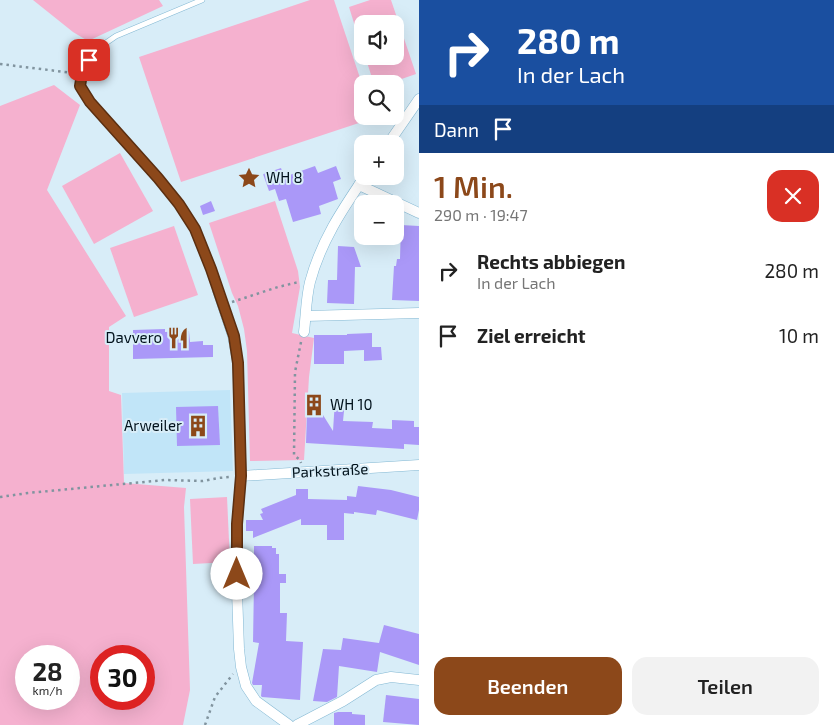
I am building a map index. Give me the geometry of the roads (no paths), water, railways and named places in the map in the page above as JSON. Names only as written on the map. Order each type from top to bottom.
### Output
[{"type":"street","points":[[395,135],[418,103]]},
{"type":"street","points":[[304,332],[310,283],[319,253],[335,221],[359,185]]},
{"type":"street","points":[[371,185],[419,213]]},
{"type":"street","points":[[218,291],[234,336],[238,363],[241,476],[237,524],[237,591],[241,667],[246,686],[256,701],[289,725]]},
{"type":"street","points":[[306,316],[419,313]]},
{"type":"street","name":"Parkstraße","points":[[241,476],[419,465]]},
{"type":"street","points":[[297,725],[343,701],[376,680],[391,677],[419,680]]},
{"type":"lane","points":[[202,0],[116,36],[100,47],[89,60],[82,74],[80,86],[90,102],[179,204],[195,229],[218,291]]},
{"type":"place","name":"WH 8","points":[[249,178]]},
{"type":"place","name":"Davvero","points":[[178,338]]},
{"type":"place","name":"WH 10","points":[[314,405]]},
{"type":"place","name":"Arweiler","points":[[198,426]]}]
